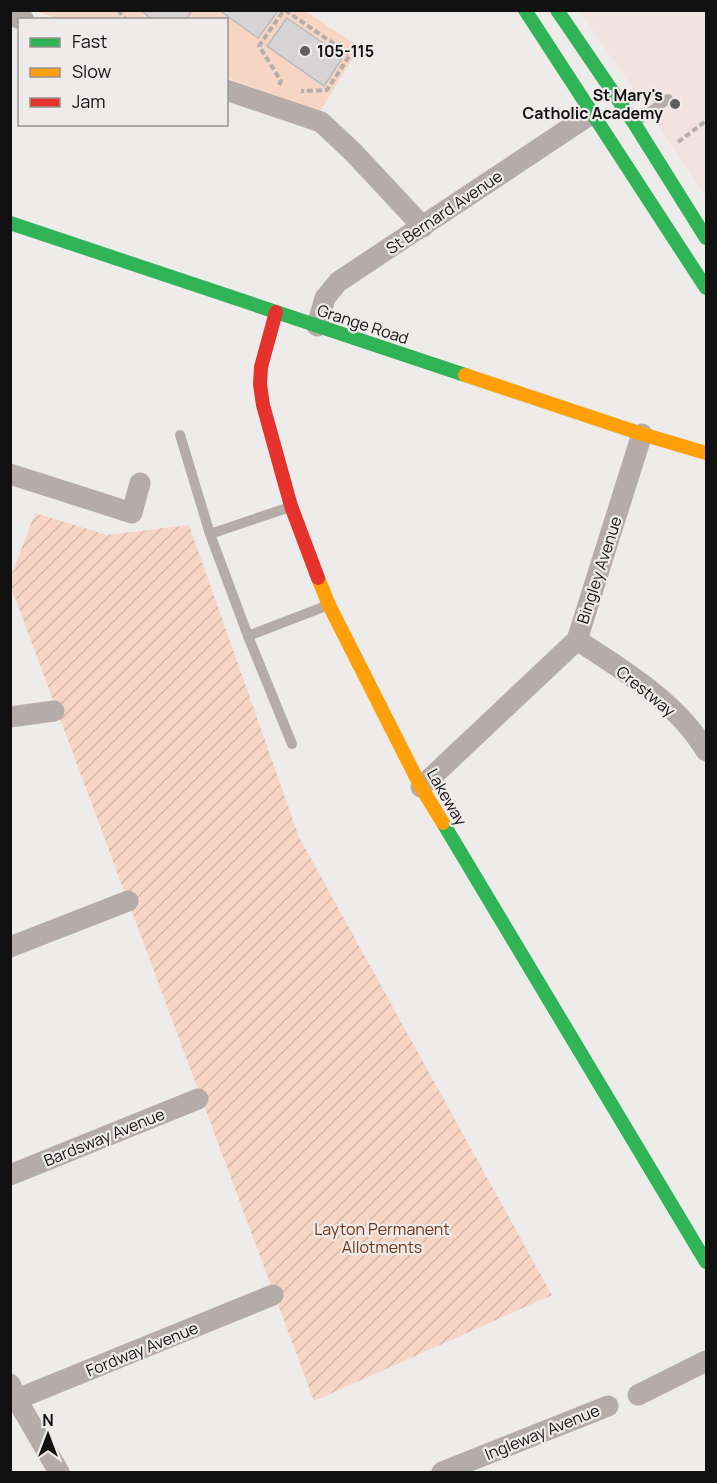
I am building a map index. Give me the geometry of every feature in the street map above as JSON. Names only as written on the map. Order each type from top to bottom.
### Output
[{"type":"street","points":[[525,10],[706,288]]},
{"type":"street","points":[[557,10],[634,123],[706,238]]},
{"type":"street","points":[[228,91],[321,122],[353,152],[423,227]]},
{"type":"street","name":"St Bernard Avenue","points":[[317,326],[325,298],[338,282],[591,114]]},
{"type":"street","name":"Grange Road","points":[[10,223],[642,434],[706,453]]},
{"type":"street","name":"Lakeway","points":[[276,312],[261,367],[260,384],[263,405],[291,506],[328,605],[421,787],[706,1262]]},
{"type":"street","name":"Bingley Avenue","points":[[421,787],[577,640],[642,434]]},
{"type":"street","points":[[10,474],[132,513],[140,483]]},
{"type":"street","name":"Crestway","points":[[577,640],[621,669],[668,705],[699,739],[706,751]]},
{"type":"street","points":[[10,717],[54,711]]},
{"type":"street","points":[[10,947],[128,901]]},
{"type":"street","name":"Bardsway Avenue","points":[[10,1175],[198,1099]]},
{"type":"street","name":"Fordway Avenue","points":[[13,1395],[273,1295]]},
{"type":"street","points":[[638,1395],[706,1361]]},
{"type":"street","points":[[13,1395],[59,1473]]},
{"type":"street","name":"Ingleway Avenue","points":[[442,1473],[608,1406]]},
{"type":"lane","points":[[634,123],[668,99]]},
{"type":"lane","points":[[180,435],[210,534],[292,744]]},
{"type":"lane","points":[[210,534],[291,506]]},
{"type":"lane","points":[[248,636],[328,605]]},
{"type":"path","points":[[285,10],[350,55],[327,90],[298,91],[279,108],[281,81],[259,46],[285,10]]},
{"type":"path","points":[[656,159],[706,121]]},
{"type":"shaded area","name":"St Mary's Catholic Academy","points":[[580,11],[706,11],[706,196]]},
{"type":"green space","points":[[35,11],[305,11],[360,47],[320,111],[228,78],[228,18],[57,18]]},
{"type":"green space","name":"Layton Permanent Allotments","points":[[35,513],[107,535],[189,525],[299,837],[552,1295],[314,1401],[11,587],[10,579]]},
{"type":"building","points":[[141,10],[192,10],[187,18],[150,18]]},
{"type":"building","points":[[219,10],[278,10],[278,11],[258,38]]},
{"type":"building","name":"105-115","points":[[287,18],[343,57],[324,86],[267,46]]},
{"type":"traffic: fast","points":[[525,10],[706,288]]},
{"type":"traffic: fast","points":[[557,10],[634,123],[706,238]]},
{"type":"traffic: fast","points":[[10,223],[465,375]]},
{"type":"traffic: fast","points":[[443,823],[706,1262]]},
{"type":"traffic: slow","points":[[465,375],[706,453]]},
{"type":"traffic: slow","points":[[318,578],[329,605],[421,787],[443,823]]},
{"type":"traffic: jam","points":[[276,312],[261,367],[260,384],[263,405],[291,506],[318,578]]},
{"type":"place","name":"105-115","points":[[305,51]]},
{"type":"place","name":"St Mary's Catholic Academy","points":[[675,104]]}]
